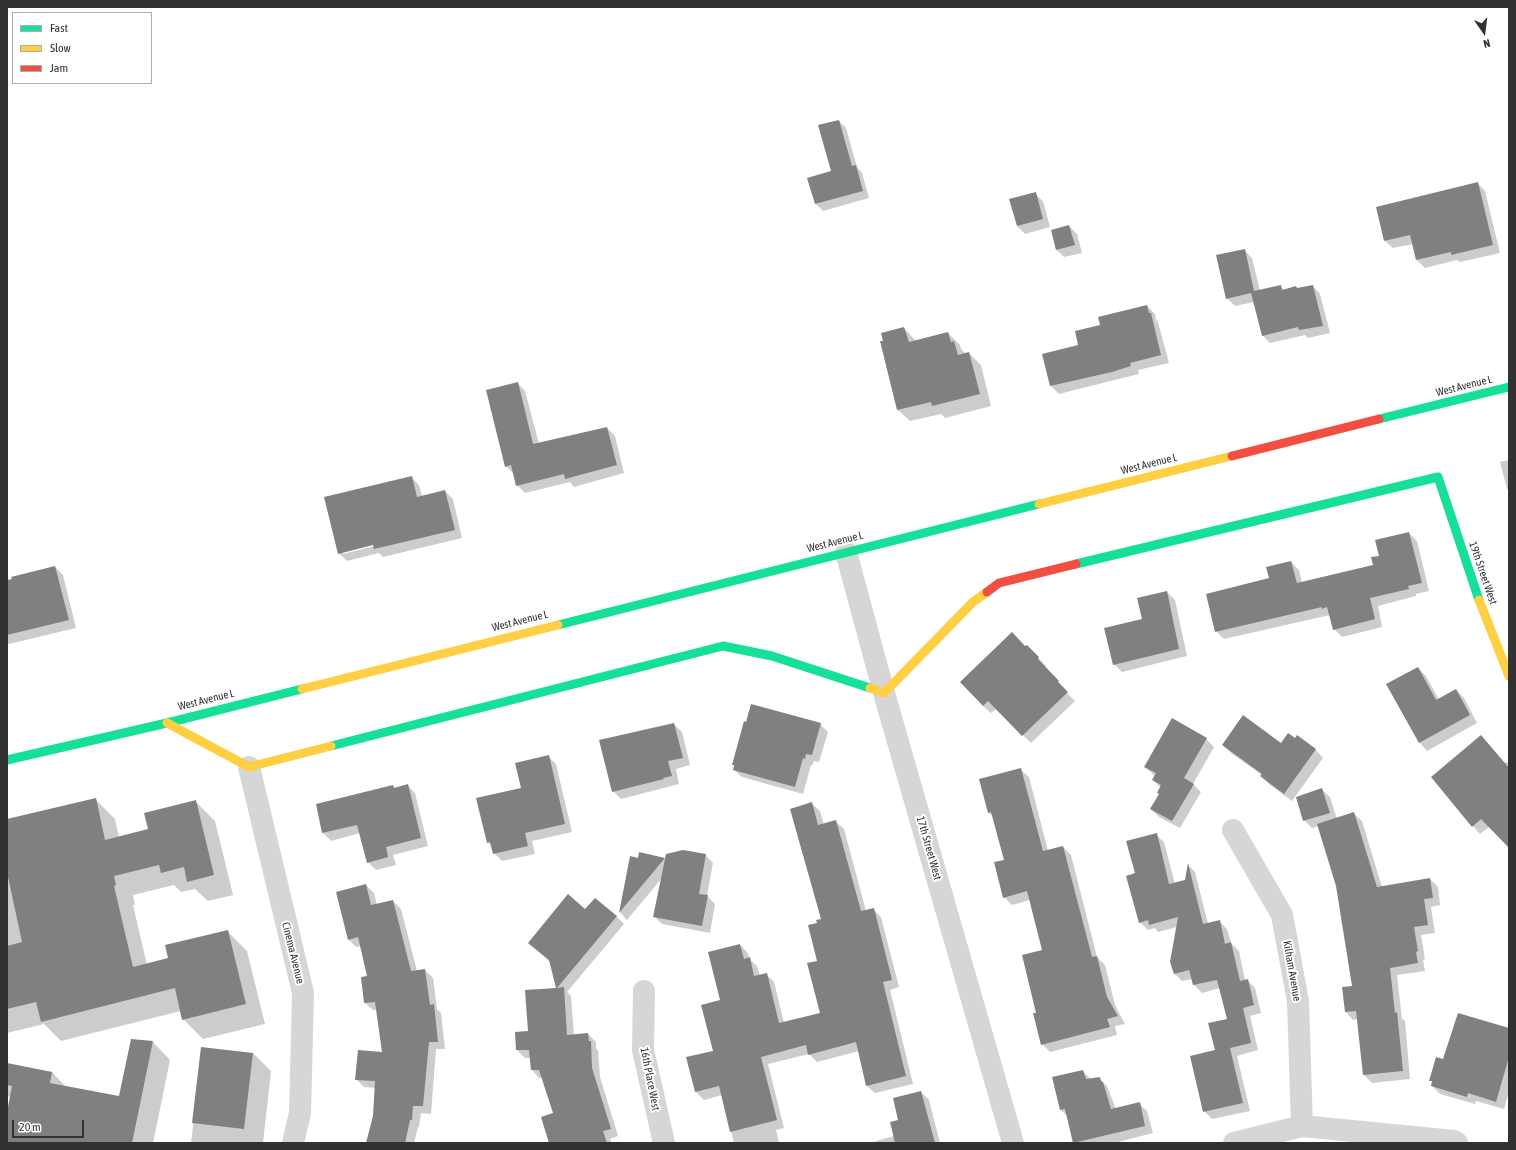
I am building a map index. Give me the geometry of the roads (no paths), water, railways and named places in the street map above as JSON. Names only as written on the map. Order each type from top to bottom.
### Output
[{"type":"street","name":"West Avenue L","points":[[7,760],[166,723],[1509,387]]},
{"type":"street","name":"19th Street West","points":[[884,693],[972,602],[999,583],[1438,477],[1480,603],[1509,676]]},
{"type":"street","name":"17th Street West","points":[[846,552],[884,693],[1013,1143]]},
{"type":"street","points":[[249,767],[723,646],[772,656],[884,693]]},
{"type":"street","name":"West Avenue L","points":[[166,723],[249,767]]},
{"type":"street","name":"Cinema Avenue","points":[[249,767],[303,993],[300,1113],[293,1143]]},
{"type":"street","name":"Kilham Avenue","points":[[1233,830],[1282,915],[1298,1001],[1302,1126]]},
{"type":"street","name":"16th Place West","points":[[644,991],[643,1050],[664,1143]]},
{"type":"street","points":[[1234,1143],[1302,1126],[1454,1141],[1457,1143]]}]
